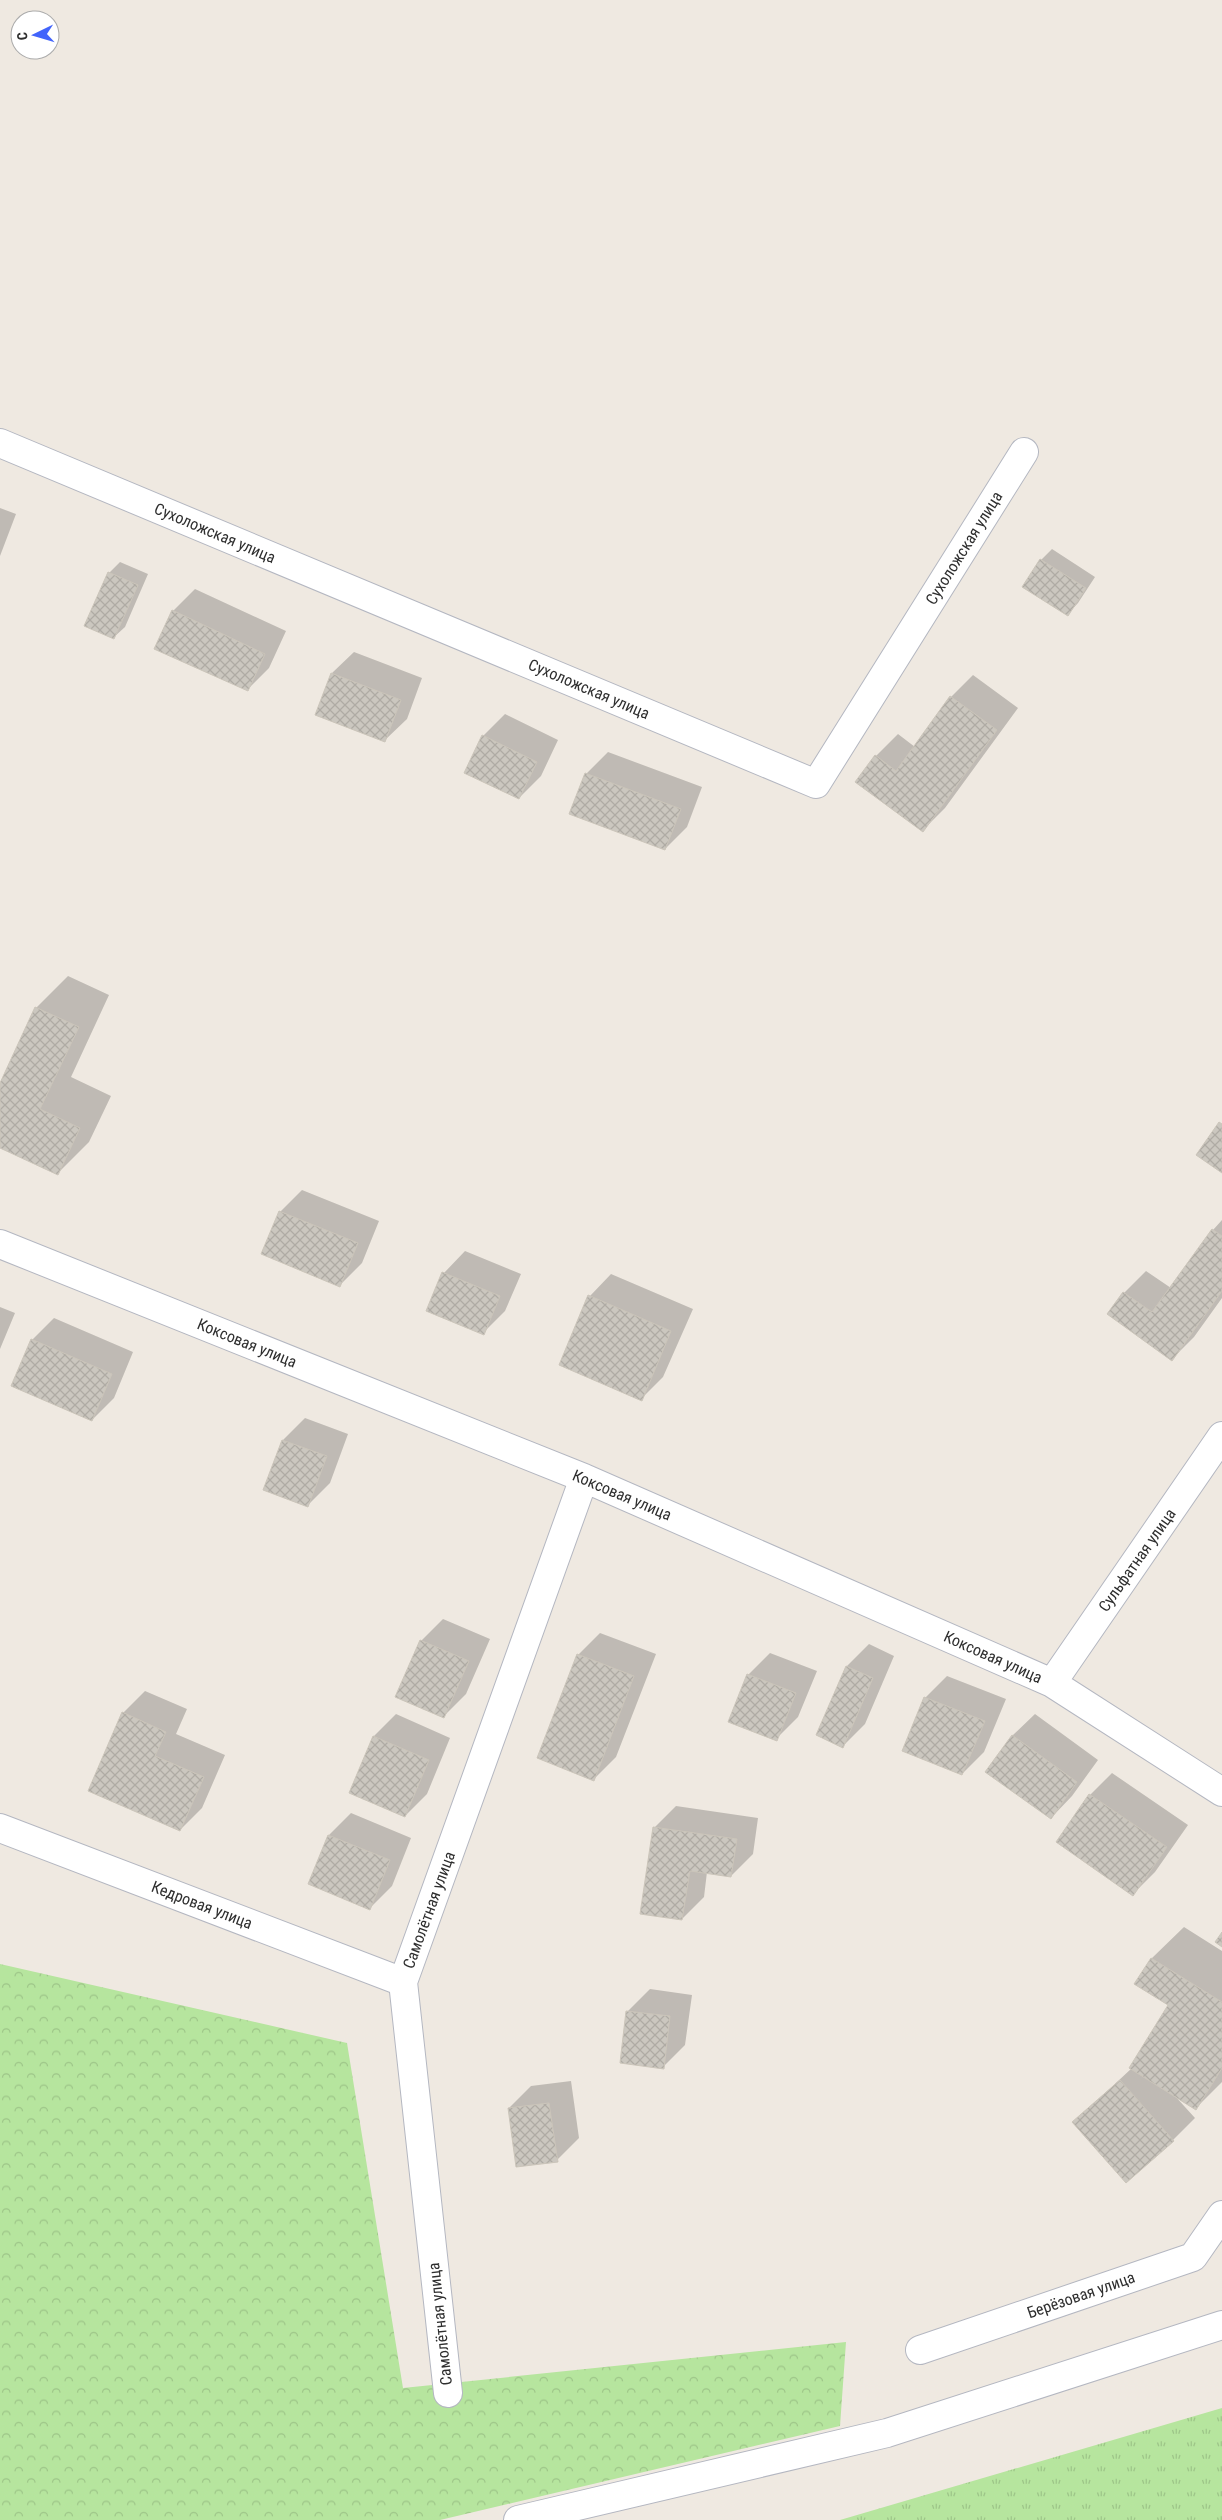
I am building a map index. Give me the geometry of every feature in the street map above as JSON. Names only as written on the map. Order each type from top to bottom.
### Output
[{"type":"street","name":"Сухоложская улица","points":[[0,444],[816,784],[1024,452]]},
{"type":"street","name":"Коксовая улица","points":[[0,1244],[584,1478],[1052,1683],[1222,1792]]},
{"type":"street","name":"Сульфатная улица","points":[[1052,1683],[1222,1436]]},
{"type":"street","name":"Самолётная улица","points":[[448,2393],[403,1982],[584,1478]]},
{"type":"street","name":"Кедровая улица","points":[[0,1828],[403,1982]]},
{"type":"street","name":"Берёзовая улица","points":[[920,2350],[1193,2257],[1222,2215]]},
{"type":"street","points":[[518,2520],[886,2433],[1222,2325]]},
{"type":"green space","points":[[0,1964],[347,2043],[403,2388],[846,2342],[840,2426],[440,2520],[0,2520]]},
{"type":"green space","points":[[1222,2408],[1222,2520],[840,2520]]},
{"type":"building","points":[[1040,559],[1086,588],[1068,616],[1022,587]]},
{"type":"building","points":[[108,572],[138,585],[114,639],[84,626]]},
{"type":"building","points":[[172,610],[265,654],[248,691],[154,649]]},
{"type":"building","points":[[331,673],[401,700],[385,742],[315,715]]},
{"type":"building","points":[[950,696],[997,730],[923,832],[855,782],[875,755],[896,771]]},
{"type":"building","points":[[482,735],[537,762],[519,799],[464,773]]},
{"type":"building","points":[[585,773],[681,809],[665,850],[569,814]]},
{"type":"building","points":[[35,1007],[79,1027],[40,1109],[80,1128],[58,1175],[0,1148],[0,1083]]},
{"type":"building","points":[[1219,1122],[1222,1124],[1222,1173],[1196,1155]]},
{"type":"building","points":[[279,1211],[358,1243],[340,1287],[261,1254]]},
{"type":"building","points":[[1212,1229],[1222,1236],[1222,1291],[1172,1361],[1107,1314],[1123,1292],[1152,1312]]},
{"type":"building","points":[[442,1272],[500,1296],[484,1335],[426,1311]]},
{"type":"building","points":[[588,1295],[671,1331],[642,1401],[559,1365]]},
{"type":"building","points":[[31,1339],[112,1374],[92,1421],[11,1386]]},
{"type":"building","points":[[282,1440],[327,1456],[308,1507],[263,1490]]},
{"type":"building","points":[[420,1640],[469,1661],[444,1718],[395,1697]]},
{"type":"building","points":[[577,1654],[634,1676],[594,1781],[537,1758]]},
{"type":"building","points":[[846,1666],[873,1678],[843,1748],[816,1735]]},
{"type":"building","points":[[747,1674],[796,1693],[777,1741],[728,1722]]},
{"type":"building","points":[[924,1697],[985,1721],[962,1775],[902,1751]]},
{"type":"building","points":[[122,1712],[166,1732],[155,1756],[204,1777],[180,1831],[88,1791]]},
{"type":"building","points":[[1012,1735],[1077,1782],[1051,1819],[985,1772]]},
{"type":"building","points":[[373,1736],[429,1760],[405,1817],[349,1793]]},
{"type":"building","points":[[1089,1794],[1167,1847],[1133,1896],[1056,1842]]},
{"type":"building","points":[[653,1827],[737,1839],[731,1877],[690,1871],[682,1920],[640,1914]]},
{"type":"building","points":[[328,1835],[390,1860],[370,1910],[308,1884]]},
{"type":"building","points":[[1222,1932],[1222,1947],[1215,1942]]},
{"type":"building","points":[[1151,1958],[1222,2002],[1222,2068],[1196,2110],[1129,2068],[1168,2005],[1134,1984]]},
{"type":"building","points":[[626,2011],[670,2016],[664,2069],[620,2063]]},
{"type":"building","points":[[1120,2080],[1174,2141],[1126,2183],[1072,2122]]},
{"type":"building","points":[[549,2103],[558,2162],[516,2167],[508,2108]]}]
